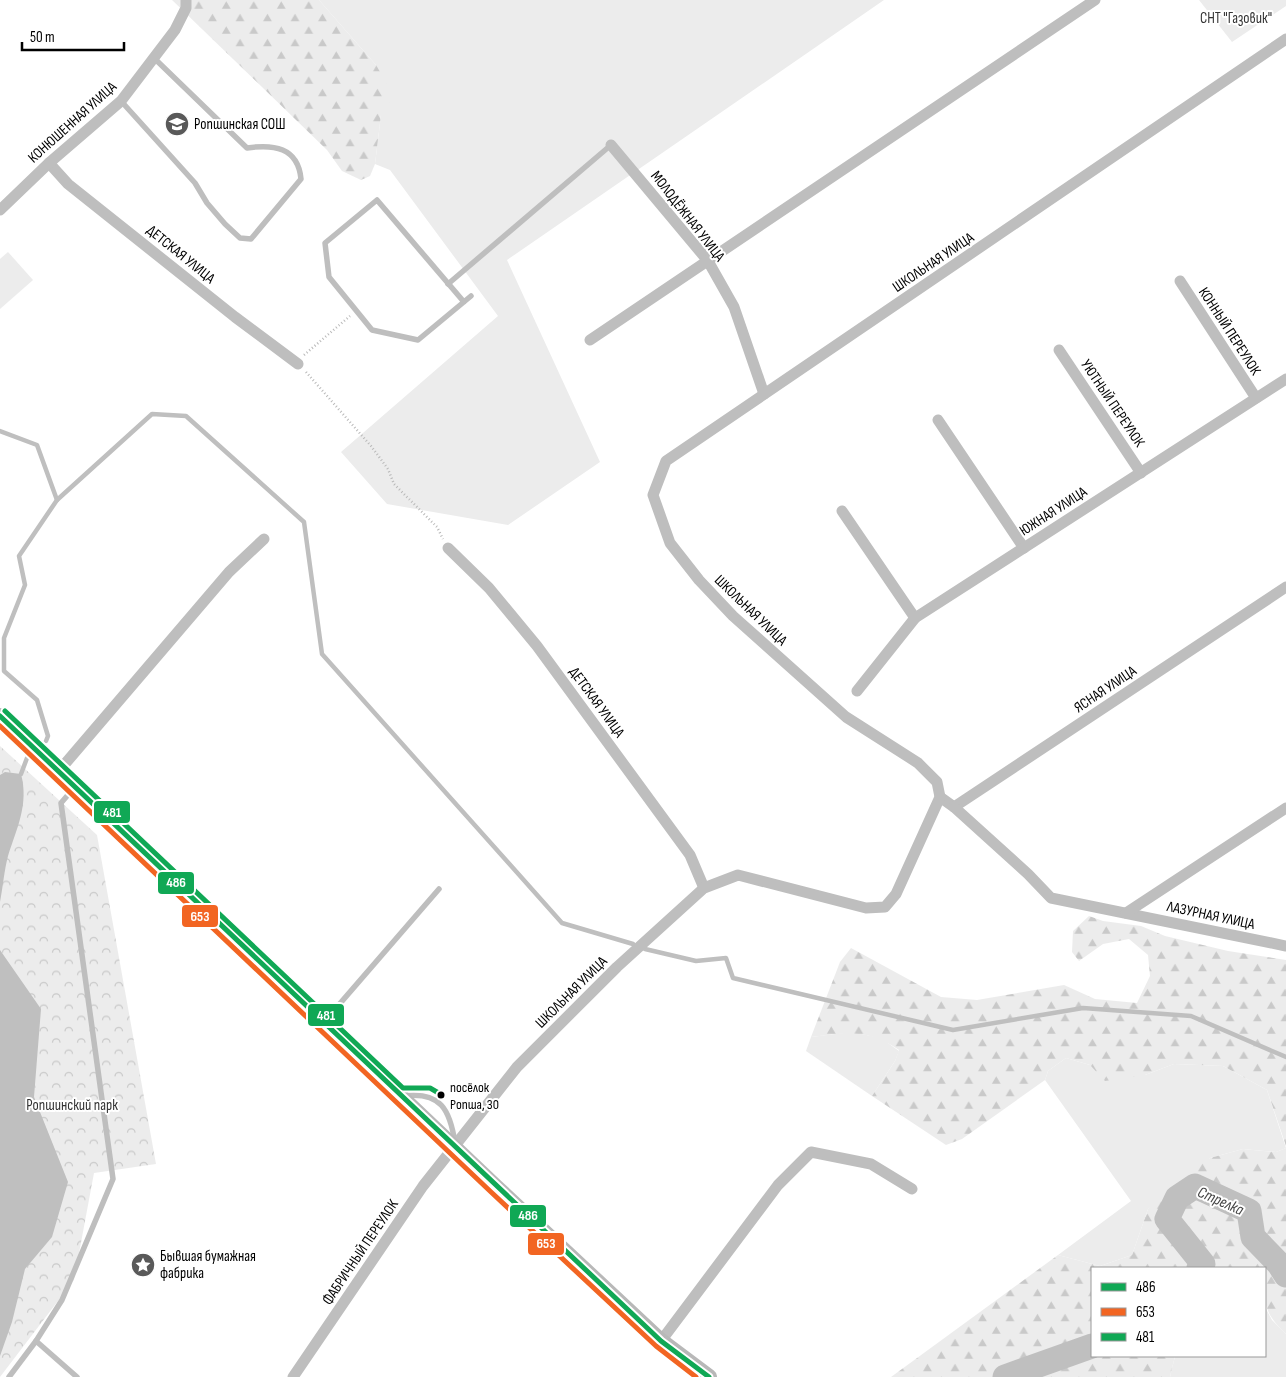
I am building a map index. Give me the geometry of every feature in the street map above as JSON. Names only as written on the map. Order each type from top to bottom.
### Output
[{"type":"main road","points":[[0,716],[322,1024],[661,1341],[709,1377]]},
{"type":"street","name":"КОНЮШЕННАЯ УЛИЦА","points":[[0,210],[49,163],[121,101],[175,30],[186,8],[186,0]]},
{"type":"street","points":[[590,340],[1095,0]]},
{"type":"street","name":"ШКОЛЬНАЯ УЛИЦА","points":[[456,1148],[517,1068],[617,967],[704,888],[738,875],[866,908],[885,907],[896,894],[940,797],[937,782],[918,763],[846,717],[733,616],[698,580],[670,543],[653,495],[666,461],[1286,39]]},
{"type":"street","name":"МОЛОДЁЖНАЯ УЛИЦА","points":[[611,144],[708,261],[734,307],[764,394]]},
{"type":"street","name":"ДЕТСКАЯ УЛИЦА","points":[[49,163],[68,184],[235,317],[297,363]]},
{"type":"street","name":"КОННЫЙ ПЕРЕУЛОК","points":[[1180,281],[1256,398]]},
{"type":"street","name":"УЮТНЫЙ ПЕРЕУЛОК","points":[[1060,350],[1141,473]]},
{"type":"street","name":"ЮЖНАЯ УЛИЦА","points":[[856,692],[915,618],[1286,379]]},
{"type":"street","points":[[938,420],[1024,548]]},
{"type":"street","points":[[842,511],[915,618]]},
{"type":"street","points":[[58,772],[229,572],[264,539]]},
{"type":"street","name":"ДЕТСКАЯ УЛИЦА","points":[[448,548],[490,588],[537,646],[690,855],[704,888]]},
{"type":"street","name":"ЯСНАЯ УЛИЦА","points":[[954,807],[1286,587]]},
{"type":"street","points":[[940,797],[954,807]]},
{"type":"street","name":"ЛАЗУРНАЯ УЛИЦА","points":[[954,807],[1028,874],[1051,898],[1286,946]]},
{"type":"street","points":[[1128,914],[1286,808]]},
{"type":"street","name":"ФАБРИЧНЫЙ ПЕРЕУЛОК","points":[[293,1377],[423,1186],[456,1148]]},
{"type":"street","points":[[661,1341],[778,1185],[811,1152],[872,1164],[912,1190]]},
{"type":"lane","points":[[121,101],[195,183],[207,203],[225,224],[240,238],[251,239],[301,179],[300,168],[283,149],[273,146],[247,148],[154,59]]},
{"type":"lane","points":[[448,284],[611,144]]},
{"type":"lane","points":[[464,302],[377,200],[325,243],[329,277],[372,330],[418,340],[464,302],[471,296]]},
{"type":"lane","points":[[9,1377],[36,1341],[62,1300],[113,1179],[61,803],[74,787]]},
{"type":"lane","points":[[322,1024],[438,889]]},
{"type":"lane","points":[[36,1341],[77,1377]]},
{"type":"path","points":[[356,310],[297,363],[371,446],[402,495],[437,527],[448,548]]},
{"type":"green space","points":[[172,0],[319,0],[376,65],[394,96],[381,115],[375,164],[370,176],[361,180],[342,171],[327,150]]},
{"type":"green space","points":[[319,0],[884,0],[507,260],[600,462],[508,525],[387,504],[341,452],[498,316],[390,170],[375,164],[381,115],[376,65]]},
{"type":"green space","name":"СНТ \"Газовик\"","points":[[1199,0],[1286,0],[1286,6],[1232,42]]},
{"type":"green space","points":[[8,252],[33,280],[0,309],[0,259]]},
{"type":"green space","name":"Ропшинский парк","points":[[0,746],[97,835],[156,1164],[94,1173],[74,1280],[0,1377]]},
{"type":"green space","points":[[1089,916],[1103,921],[1141,926],[1165,936],[1228,951],[1286,960],[1286,1146],[1267,1090],[1223,1066],[1174,1064],[1145,1075],[1105,1081],[1090,1065],[1066,1058],[1048,1071],[1045,1080],[962,1139],[946,1145],[872,1096],[895,1061],[899,1050],[877,1038],[866,1035],[846,1034],[811,1037],[840,962],[851,948],[941,997],[977,1000],[1064,985],[1095,999],[1137,1003],[1150,976],[1148,955],[1129,939],[1103,944],[1079,961],[1072,952],[1073,931]]},
{"type":"green space","points":[[852,1032],[881,1038],[899,1051],[895,1061],[872,1096],[806,1051],[811,1037]]},
{"type":"green space","points":[[1066,1058],[1090,1065],[1145,1075],[1174,1064],[1223,1066],[1267,1090],[1286,1148],[1276,1152],[1243,1149],[1210,1158],[1148,1209],[1132,1255],[1100,1266],[1058,1255],[1131,1201],[1045,1080],[1048,1071]]},
{"type":"green space","points":[[1286,1148],[1286,1334],[1268,1311],[1266,1304],[1266,1267],[1091,1267],[1091,1357],[1175,1357],[1170,1377],[891,1377],[1058,1255],[1100,1266],[1132,1255],[1148,1209],[1170,1179],[1210,1158],[1243,1149],[1276,1152]]},
{"type":"green space","points":[[1266,1309],[1272,1320],[1286,1334],[1286,1377],[1170,1377],[1175,1357],[1266,1357]]},
{"type":"shaded area","points":[[5,772],[21,774],[24,796],[21,816],[7,862],[0,902],[0,775]]},
{"type":"shaded area","points":[[0,950],[41,1009],[34,1097],[68,1182],[52,1237],[25,1269],[12,1322],[0,1356]]},
{"type":"waterway","points":[[0,431],[37,445],[57,500],[152,414],[186,416],[304,522],[322,654],[562,923],[633,944]]},
{"type":"waterway","points":[[46,741],[48,736],[37,700],[4,671],[4,638],[25,585],[19,556],[57,500]]},
{"type":"waterway","points":[[21,774],[27,758]]},
{"type":"waterway","points":[[645,949],[696,961],[726,958],[733,978],[953,1030],[1083,1008],[1191,1016],[1286,1057]]},
{"type":"waterway","name":"Стрелка","points":[[1200,1267],[1203,1264],[1167,1219],[1177,1198],[1195,1186],[1249,1211],[1253,1237],[1279,1264],[1286,1275]]},
{"type":"waterway","name":"Стрелка","points":[[1005,1377],[1091,1346]]},
{"type":"transit line","name":"481","points":[[5,711],[403,1088],[430,1088],[442,1095]]},
{"type":"transit line","name":"486","points":[[0,716],[661,1341],[709,1377]]},
{"type":"transit line","name":"653","points":[[0,726],[491,1192],[656,1346],[696,1377]]},
{"type":"place","name":"Ропшинская СОШ","points":[[177,124]]},
{"type":"place","name":"посёлок Ропша, 30","points":[[441,1095]]},
{"type":"place","name":"Бывшая бумажная фабрика","points":[[143,1265]]}]
